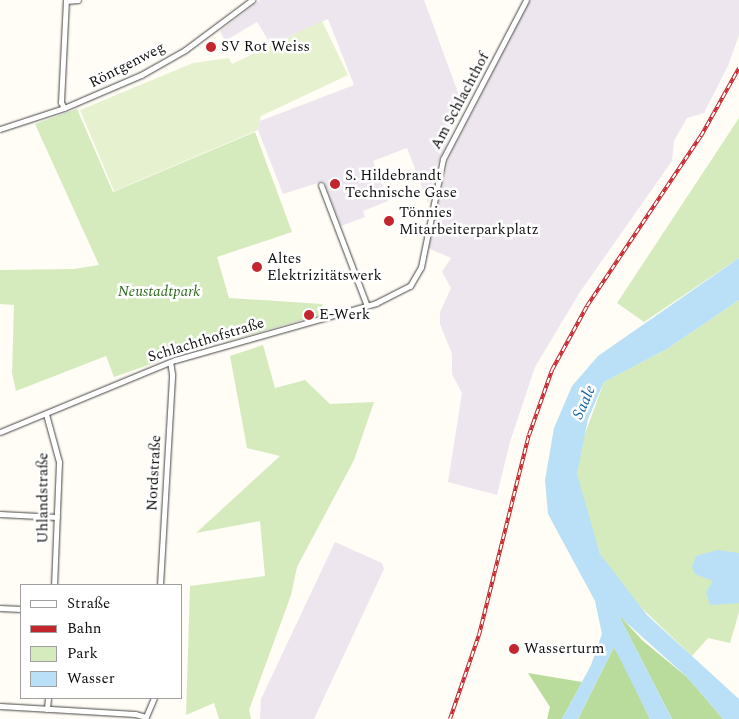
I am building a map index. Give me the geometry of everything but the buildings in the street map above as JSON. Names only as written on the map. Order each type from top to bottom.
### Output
[{"type":"street","points":[[64,108],[61,102],[66,0],[78,0]]},
{"type":"street","name":"Röntgenweg","points":[[0,128],[64,108],[141,75],[184,50],[252,0]]},
{"type":"street","name":"Am Schlachthof","points":[[394,296],[410,286],[419,274],[443,159],[526,0]]},
{"type":"street","points":[[321,185],[367,306]]},
{"type":"street","name":"Schlachthofstraße","points":[[0,432],[170,362],[367,306],[394,296]]},
{"type":"street","name":"Nordstraße","points":[[160,584],[172,374],[170,362]]},
{"type":"street","name":"Uhlandstraße","points":[[46,414],[59,462],[54,584]]},
{"type":"street","points":[[0,514],[57,517]]},
{"type":"street","points":[[0,608],[20,609]]},
{"type":"street","points":[[47,708],[48,699]]},
{"type":"street","points":[[0,706],[135,714],[146,718],[154,699]]},
{"type":"shaded area","points":[[260,0],[424,0],[460,98],[466,98],[437,165],[428,203],[407,148],[373,161],[388,201],[363,211],[365,217],[341,226],[324,181],[283,194],[258,130],[260,121],[354,85],[328,19],[271,45],[257,22],[225,41],[220,31]]},
{"type":"shaded area","points":[[530,0],[739,0],[739,35],[728,66],[704,113],[687,118],[674,141],[672,161],[580,292],[535,367],[510,442],[497,495],[448,482],[462,393],[452,374],[452,354],[440,324],[440,312],[451,288],[442,272],[451,258],[428,248],[449,157]]},
{"type":"shaded area","points":[[335,542],[382,563],[384,569],[314,719],[260,719],[261,699]]},
{"type":"green space","points":[[322,21],[348,75],[261,116],[258,130],[114,191],[80,110],[193,63],[229,58],[232,64]]},
{"type":"green space","name":"Neustadtpark","points":[[77,109],[113,192],[255,132],[292,232],[217,257],[229,298],[322,304],[326,313],[171,357],[114,377],[106,356],[16,391],[12,373],[14,305],[0,304],[0,270],[74,269],[99,265],[35,124]]},
{"type":"green space","points":[[739,118],[739,258],[644,322],[617,303]]},
{"type":"green space","points":[[739,300],[739,612],[730,643],[708,638],[692,656],[632,599],[600,554],[581,495],[577,474],[579,450],[604,382],[667,349]]},
{"type":"green space","points":[[263,345],[275,388],[305,380],[330,404],[374,402],[354,460],[297,567],[291,595],[249,710],[251,719],[219,719],[214,703],[186,715],[190,586],[265,576],[260,521],[196,533],[280,456],[247,448],[230,356]]},
{"type":"green space","points":[[618,614],[642,640],[688,678],[723,719],[672,719]]},
{"type":"green space","points":[[614,647],[650,719],[578,719]]},
{"type":"green space","points":[[528,673],[582,682],[562,719],[547,719],[550,707]]},
{"type":"water","name":"Saale","points":[[739,258],[739,300],[667,349],[604,382],[588,419],[577,474],[600,554],[647,615],[739,699],[739,719],[723,719],[688,678],[619,616],[672,719],[650,719],[614,647],[578,719],[562,719],[591,665],[602,634],[595,601],[548,514],[545,480],[554,428],[572,386],[598,356]]},
{"type":"water","points":[[717,550],[739,553],[739,603],[710,605],[706,592],[713,581],[695,574],[692,567],[696,556]]},
{"type":"railway","points":[[450,719],[479,635],[529,435],[552,370],[587,306],[701,136],[739,68]]},
{"type":"place","name":"SV Rot Weiss","points":[[211,47]]},
{"type":"place","name":"S. Hildebrandt Technische Gase","points":[[335,184]]},
{"type":"place","name":"Tönnies Mitarbeiterparkplatz","points":[[389,221]]},
{"type":"place","name":"Altes Elektrizitätswerk","points":[[257,267]]},
{"type":"place","name":"E-Werk","points":[[309,315]]},
{"type":"place","name":"Wasserturm","points":[[514,649]]}]
